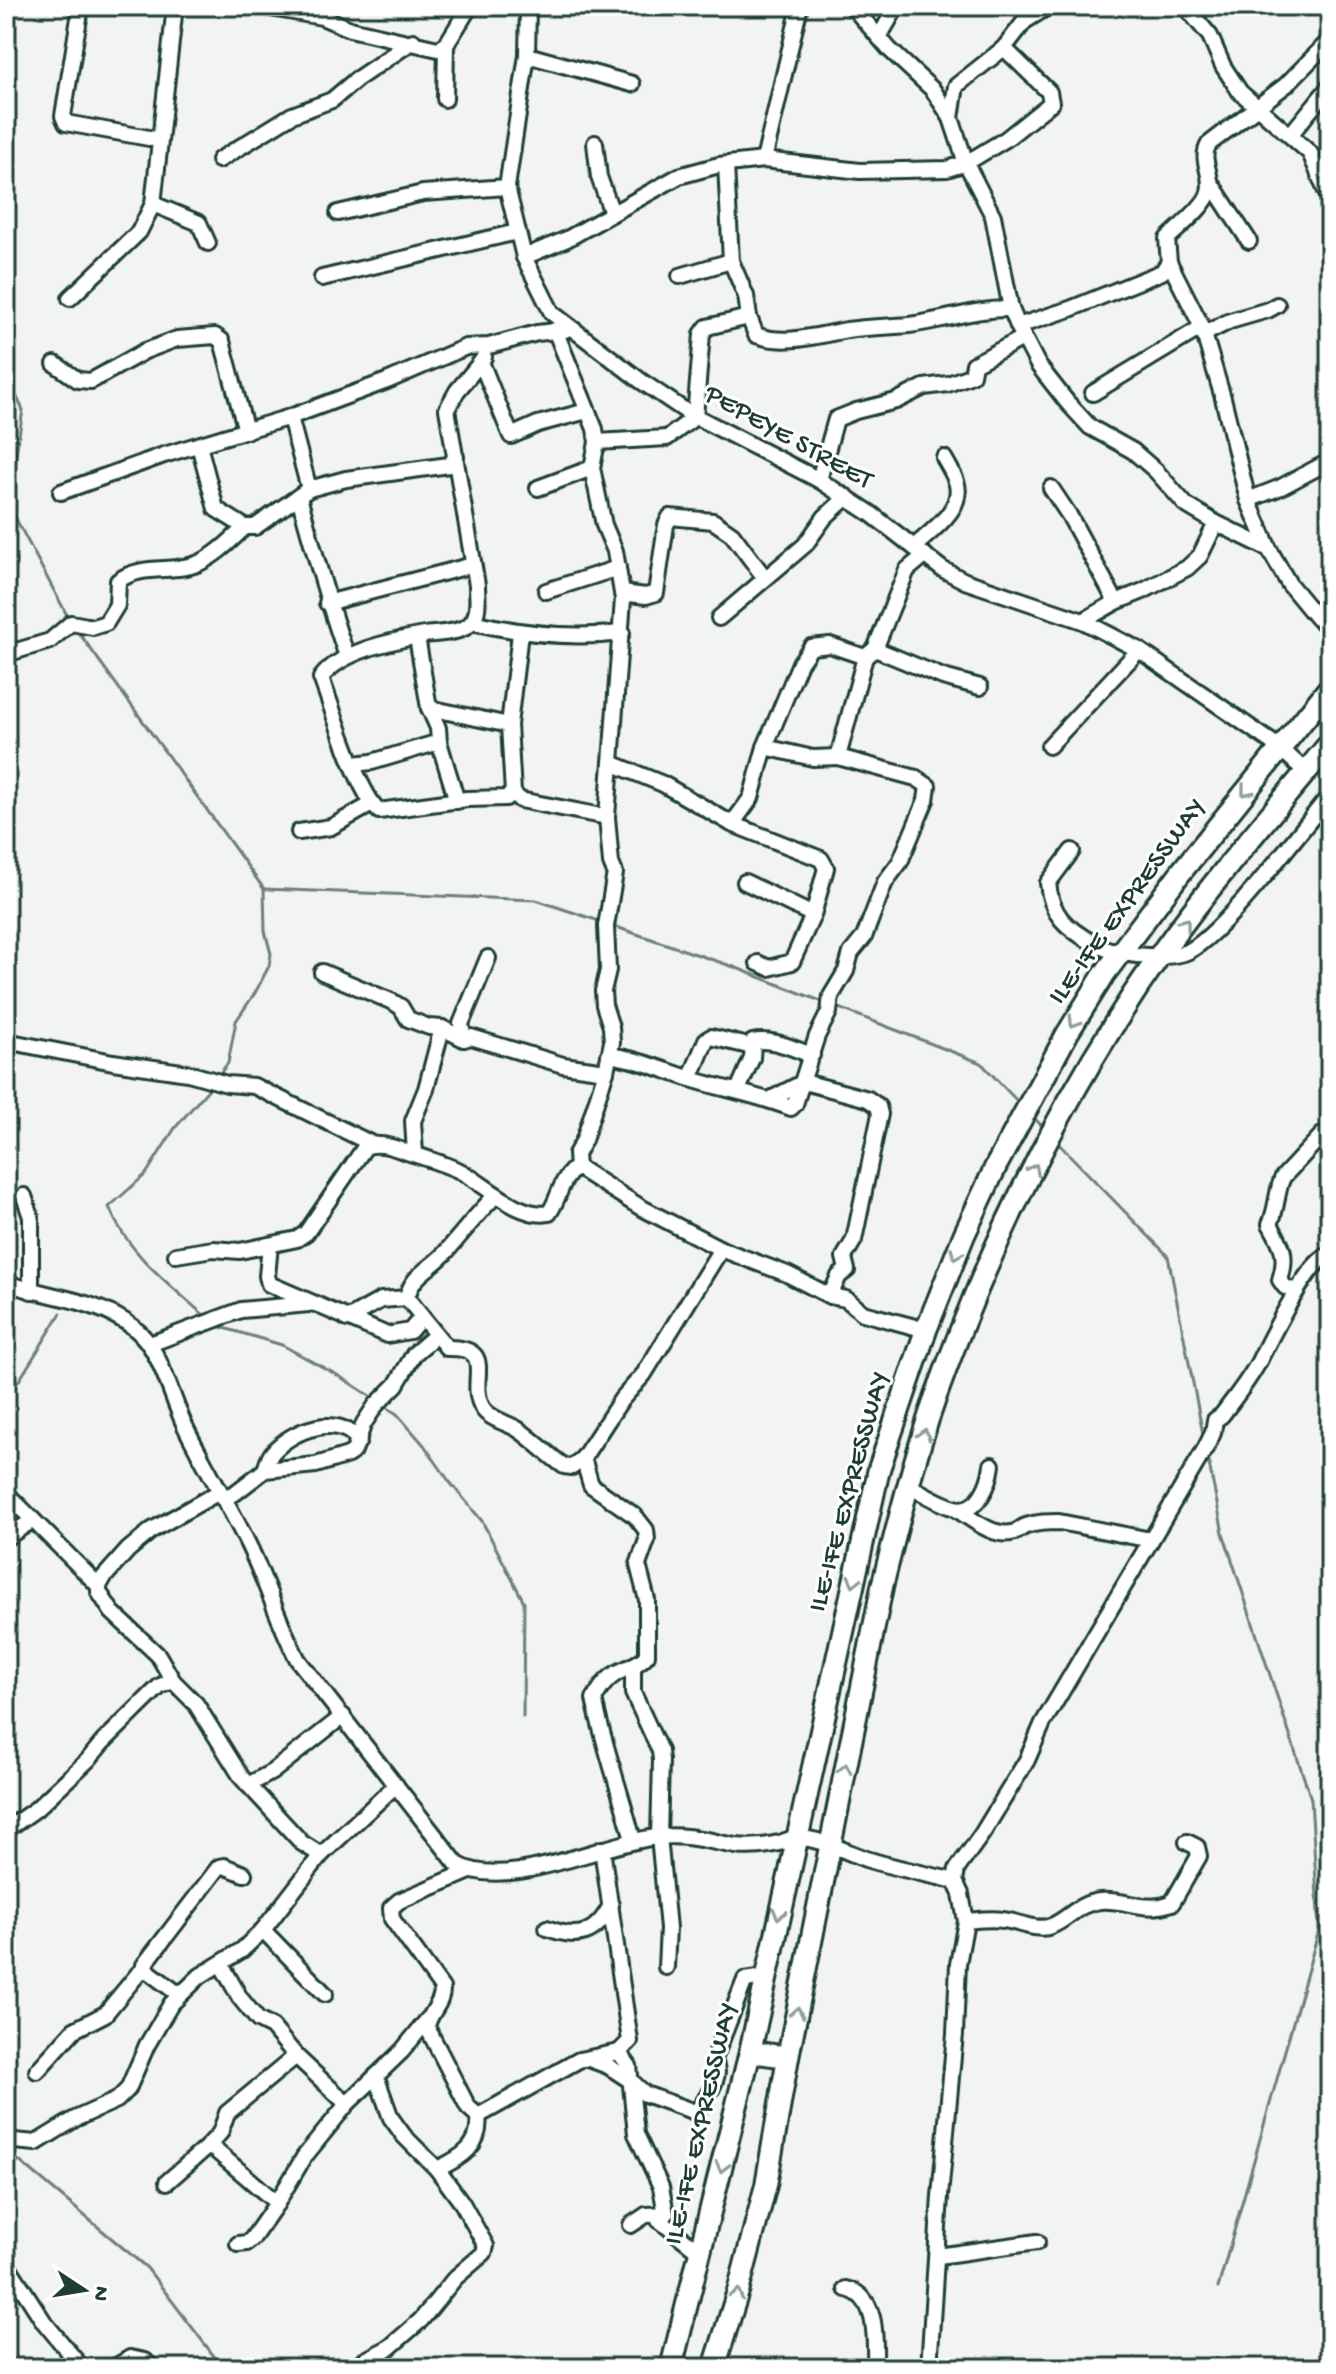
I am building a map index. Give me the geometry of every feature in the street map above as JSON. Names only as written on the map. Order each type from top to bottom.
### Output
[{"type":"highway","name":"ILE-IFE EXPRESSWAY","points":[[671,2368],[750,2052],[879,1469],[926,1330],[996,1166],[1067,1034],[1119,953],[1330,687]]},
{"type":"highway","name":"ILE-IFE EXPRESSWAY","points":[[714,2368],[766,2185],[788,2057],[882,1587],[936,1398],[1006,1227],[1057,1124],[1107,1038],[1160,955],[1306,772],[1327,753]]},
{"type":"highway","points":[[879,1469],[910,1482]]},
{"type":"highway","points":[[750,2052],[788,2057]]},
{"type":"street","points":[[81,6],[63,116],[66,123],[160,140]]},
{"type":"street","points":[[70,298],[139,232],[153,204],[175,6]]},
{"type":"street","points":[[259,6],[322,17],[350,29],[438,49],[446,45]]},
{"type":"street","points":[[445,99],[446,45],[470,6]]},
{"type":"street","name":"PEPEYE STREET","points":[[528,6],[527,55],[507,187],[524,257],[552,313],[641,381],[695,417],[847,497],[942,569],[965,581],[1083,621],[1139,650],[1280,748],[1306,772]]},
{"type":"street","points":[[764,160],[800,6]]},
{"type":"street","points":[[852,6],[933,90],[951,118],[966,163],[993,216],[1011,309],[1038,365],[1090,427],[1133,451],[1156,471],[1186,505],[1269,549]]},
{"type":"street","points":[[879,37],[897,6]]},
{"type":"street","points":[[951,118],[956,86],[1004,48],[1025,21],[1049,6]]},
{"type":"street","points":[[1190,8],[1210,36],[1223,66],[1240,92],[1310,153],[1330,201]]},
{"type":"street","points":[[219,160],[292,115],[332,100],[413,41]]},
{"type":"street","points":[[1249,241],[1211,183],[1205,150],[1286,85],[1329,44]]},
{"type":"street","points":[[524,257],[567,239],[679,176],[719,165],[764,160],[860,171],[947,169],[966,163],[1006,139],[1051,103],[1049,92],[1004,48]]},
{"type":"street","points":[[527,55],[632,84]]},
{"type":"street","points":[[1290,135],[1330,86]]},
{"type":"street","points":[[595,143],[599,177],[612,213]]},
{"type":"street","points":[[726,165],[731,261],[746,296],[756,335],[767,339],[909,325],[991,309],[1011,309]]},
{"type":"street","points":[[1211,183],[1208,197],[1167,239],[1169,262],[1203,330],[1248,500],[1269,549],[1289,584],[1317,618],[1330,627]]},
{"type":"street","points":[[338,213],[423,193],[507,187]]},
{"type":"street","points":[[153,204],[199,223],[208,243]]},
{"type":"street","points":[[322,278],[517,232]]},
{"type":"street","points":[[680,276],[731,261]]},
{"type":"street","points":[[819,480],[836,419],[896,401],[924,387],[948,384],[972,375],[974,364],[1020,332],[1162,272],[1169,262]]},
{"type":"street","points":[[1093,393],[1203,330],[1277,305]]},
{"type":"street","points":[[597,442],[667,438],[695,417],[702,334],[707,327],[749,317]]},
{"type":"street","points":[[61,492],[290,417],[466,347],[489,346],[571,329]]},
{"type":"street","points":[[555,330],[597,442],[592,468],[604,525],[615,551],[622,593],[622,633],[607,817],[611,863],[615,873],[606,926],[608,970],[603,991],[611,1027],[609,1055],[584,1140],[576,1154],[577,1167]]},
{"type":"street","points":[[55,364],[78,380],[91,381],[145,351],[177,339],[215,336],[222,341],[246,431]]},
{"type":"street","points":[[489,346],[447,409],[478,606],[472,622],[459,630],[417,637],[347,656],[329,667],[321,678],[353,764],[372,804],[379,811],[506,798],[513,793]]},
{"type":"street","points":[[481,362],[511,436],[538,424],[587,411]]},
{"type":"street","points":[[290,417],[327,603],[347,656]]},
{"type":"street","points":[[199,445],[216,509],[245,527],[255,527],[304,493],[346,479],[449,465],[456,457]]},
{"type":"street","points":[[838,757],[870,653],[907,570],[956,500],[957,484],[944,458]]},
{"type":"street","points":[[1248,500],[1281,487],[1330,461]]},
{"type":"street","points":[[538,488],[592,468]]},
{"type":"street","points":[[1051,488],[1116,602]]},
{"type":"street","points":[[719,618],[805,545],[825,517],[847,497]]},
{"type":"street","points":[[622,593],[646,596],[656,593],[666,525],[670,517],[713,521],[723,527],[732,534],[765,578]]},
{"type":"street","points":[[1083,621],[1187,568],[1200,556],[1216,523]]},
{"type":"street","points":[[6,654],[50,641],[71,623],[93,627],[106,623],[117,605],[118,581],[126,575],[198,564],[245,527]]},
{"type":"street","points":[[327,603],[473,565]]},
{"type":"street","points":[[546,591],[618,568]]},
{"type":"street","points":[[472,622],[520,633],[592,637],[622,633]]},
{"type":"street","points":[[520,633],[509,725],[513,793],[520,800],[607,817]]},
{"type":"street","points":[[417,637],[429,708],[438,728],[439,742],[457,801]]},
{"type":"street","points":[[732,824],[751,798],[765,747],[800,663],[811,647],[830,645],[870,653],[980,687]]},
{"type":"street","points":[[1049,746],[1139,650]]},
{"type":"street","points":[[429,708],[509,725]]},
{"type":"street","points":[[353,764],[372,762],[439,742]]},
{"type":"street","points":[[609,1055],[630,1058],[690,1079],[794,1107],[817,1036],[829,1012],[831,996],[846,971],[851,953],[864,937],[885,882],[900,862],[926,800],[928,786],[916,778],[838,757],[813,758],[765,747]]},
{"type":"street","points":[[611,763],[663,784],[732,824],[821,859],[826,868],[813,915],[792,962],[769,968],[758,963]]},
{"type":"street","points":[[1072,851],[1048,883],[1050,904],[1060,919],[1088,940],[1119,953],[1184,953],[1204,941],[1262,879],[1330,795]]},
{"type":"street","points":[[299,832],[331,827],[372,804]]},
{"type":"street","points":[[745,882],[813,915]]},
{"type":"street","points":[[464,1039],[461,1024],[488,958]]},
{"type":"street","points":[[322,972],[393,1002],[401,1007],[408,1019],[429,1027],[442,1028],[464,1039],[471,1037],[563,1065],[606,1071]]},
{"type":"street","points":[[415,1154],[413,1121],[426,1089],[442,1028]]},
{"type":"street","points":[[690,1079],[706,1040],[711,1037],[753,1047]]},
{"type":"street","points":[[738,1090],[752,1058],[753,1042],[759,1040],[812,1055]]},
{"type":"street","points":[[6,1041],[188,1073],[227,1084],[254,1086],[372,1144],[415,1154],[463,1172],[496,1195],[533,1213],[549,1213],[565,1177],[577,1167]]},
{"type":"street","points":[[804,1082],[868,1099],[878,1106],[880,1114],[854,1240],[844,1257],[847,1270],[839,1276],[830,1296]]},
{"type":"street","points":[[1296,1291],[1285,1287],[1280,1280],[1284,1257],[1282,1241],[1270,1224],[1276,1212],[1279,1182],[1322,1135],[1330,1132]]},
{"type":"street","points":[[176,1255],[213,1249],[240,1251],[297,1239],[306,1233],[365,1147],[372,1144]]},
{"type":"street","points":[[577,1167],[640,1207],[721,1249],[787,1274],[830,1296],[846,1299],[863,1313],[926,1330]]},
{"type":"street","points":[[496,1195],[472,1218],[444,1254],[416,1277],[409,1286],[407,1298],[447,1348],[469,1350],[476,1357],[479,1363],[477,1383],[480,1404],[486,1413],[519,1431],[564,1466],[572,1467],[583,1458],[621,1400],[644,1374],[721,1249]]},
{"type":"street","points":[[24,1196],[31,1217],[31,1291]]},
{"type":"street","points":[[270,1245],[269,1284],[290,1298],[313,1304],[387,1335],[410,1331],[421,1318]]},
{"type":"street","points":[[929,2368],[958,1964],[966,1921],[955,1881],[957,1869],[1027,1760],[1043,1723],[1213,1433],[1215,1420],[1222,1415],[1261,1358],[1268,1339],[1285,1315],[1296,1291],[1319,1260],[1330,1255]]},
{"type":"street","points":[[6,1283],[83,1302],[130,1325],[150,1344],[185,1426],[247,1542],[298,1660],[463,1868]]},
{"type":"street","points":[[150,1344],[241,1310],[258,1310],[290,1298]]},
{"type":"street","points":[[347,1319],[381,1300],[407,1298]]},
{"type":"street","points":[[265,1470],[316,1465],[348,1455],[359,1441],[364,1423],[376,1405],[396,1385],[414,1354],[436,1335]]},
{"type":"street","points":[[321,1855],[302,1843],[248,1785],[196,1704],[173,1681],[158,1655],[112,1612],[99,1592],[99,1586],[128,1550],[152,1530],[221,1495],[235,1493],[265,1470],[272,1453],[294,1435],[325,1425],[340,1426],[353,1432],[359,1441]]},
{"type":"street","points":[[583,1458],[591,1485],[635,1516],[646,1530],[647,1540],[638,1565],[647,1600],[647,1655],[633,1667],[615,1674],[603,1684],[594,1699],[633,1840]]},
{"type":"street","points":[[956,1509],[966,1508],[981,1495],[990,1480],[992,1465]]},
{"type":"street","points":[[910,1482],[998,1532],[1013,1534],[1025,1526],[1044,1521],[1151,1540]]},
{"type":"street","points":[[6,1493],[99,1586]]},
{"type":"street","points":[[6,1538],[33,1520]]},
{"type":"street","points":[[633,1667],[633,1693],[660,1751],[659,1837],[668,1928],[666,1967]]},
{"type":"street","points":[[6,1830],[36,1809],[160,1686],[173,1681]]},
{"type":"street","points":[[248,1785],[272,1772],[343,1716]]},
{"type":"street","points":[[6,2134],[14,2141],[36,2143],[75,2119],[117,2100],[128,2089],[147,2045],[171,2004],[200,1976],[242,1950],[263,1930],[321,1855],[396,1785]]},
{"type":"street","points":[[238,2244],[252,2239],[304,2157],[347,2104],[402,2051],[442,1996],[442,1988],[392,1919],[391,1908],[399,1901],[448,1880],[463,1868],[510,1872],[633,1840],[659,1837],[693,1836],[739,1846],[766,1845],[796,1838],[955,1881]]},
{"type":"street","points":[[966,1921],[1002,1919],[1053,1926],[1078,1907],[1096,1901],[1157,1909],[1172,1903],[1199,1856],[1197,1847],[1187,1842]]},
{"type":"street","points":[[478,2116],[579,2060],[619,2052],[630,2041],[602,1849]]},
{"type":"street","points":[[145,1969],[144,1965],[219,1867],[244,1874]]},
{"type":"street","points":[[547,1928],[562,1934],[592,1930],[603,1922],[611,1905]]},
{"type":"street","points":[[263,1930],[325,1994]]},
{"type":"street","points":[[221,1964],[240,1998],[258,2020],[272,2027],[296,2056],[347,2104]]},
{"type":"street","points":[[145,1969],[177,1993],[183,1991]]},
{"type":"street","points":[[37,2071],[74,2030],[105,2014],[145,1969]]},
{"type":"street","points":[[579,2060],[592,2059],[631,2081],[645,2094],[695,2112],[703,2106],[717,2073],[714,2059],[739,1991],[745,1980],[765,1977]]},
{"type":"street","points":[[428,2019],[431,2039],[468,2107],[478,2116],[480,2133],[474,2144],[437,2169]]},
{"type":"street","points":[[619,2052],[629,2066],[636,2134],[661,2187],[666,2214]]},
{"type":"street","points":[[167,2182],[220,2133],[227,2113],[296,2056]]},
{"type":"street","points":[[354,2366],[390,2347],[421,2320],[455,2278],[484,2253],[486,2246],[462,2203],[437,2169],[404,2136],[391,2118],[376,2076]]},
{"type":"street","points":[[207,2147],[215,2150],[277,2203]]},
{"type":"street","points":[[666,2214],[659,2220],[663,2225],[700,2252]]},
{"type":"street","points":[[631,2225],[646,2215],[666,2214]]},
{"type":"street","points":[[938,2256],[1037,2242]]},
{"type":"street","points":[[6,2263],[44,2322],[82,2368]]},
{"type":"street","points":[[846,2289],[853,2290],[868,2305],[873,2320],[875,2368]]},
{"type":"street","points":[[113,2368],[130,2358],[144,2361],[154,2368]]},
{"type":"street","points":[[6,2363],[9,2368]]},
{"type":"waterway","points":[[6,375],[23,410],[8,504],[68,617]]},
{"type":"waterway","points":[[77,630],[264,889],[265,931],[271,954],[269,966],[236,1021],[228,1063],[218,1076]]},
{"type":"waterway","points":[[264,889],[536,900],[602,922]]},
{"type":"waterway","points":[[613,926],[734,967],[823,1002]]},
{"type":"waterway","points":[[834,1006],[981,1063],[1019,1103]]},
{"type":"waterway","points":[[206,1317],[138,1254],[109,1207],[146,1174],[175,1128],[212,1085]]},
{"type":"waterway","points":[[1033,1117],[1044,1128]]},
{"type":"waterway","points":[[1055,1140],[1168,1256],[1204,1439]]},
{"type":"waterway","points":[[6,1395],[20,1379],[61,1313]]},
{"type":"waterway","points":[[214,1325],[282,1345],[373,1398]]},
{"type":"waterway","points":[[383,1405],[397,1414],[424,1445],[482,1521],[524,1602],[523,1717]]},
{"type":"waterway","points":[[1207,1454],[1223,1533],[1311,1799],[1319,1930],[1218,2288]]},
{"type":"waterway","points":[[6,2150],[147,2268],[223,2368]]}]
